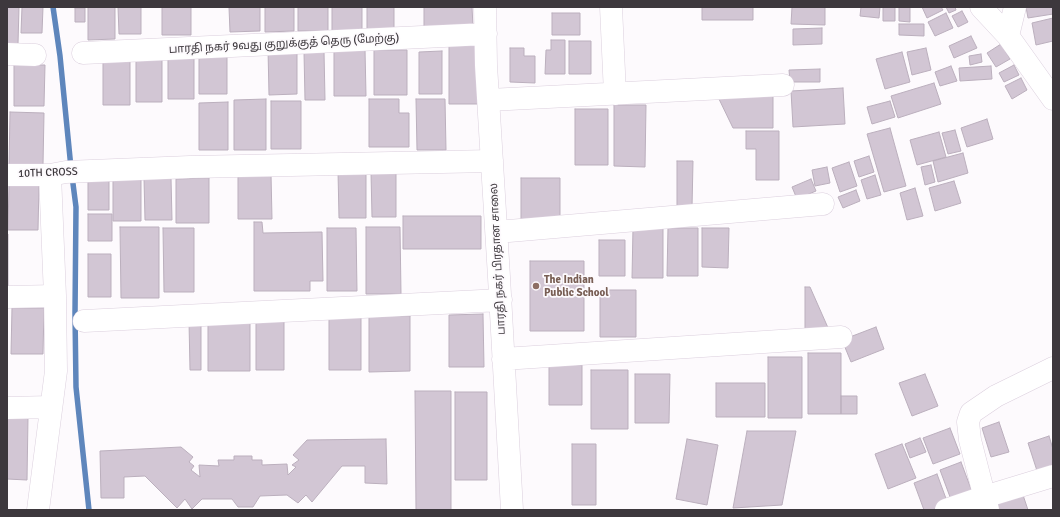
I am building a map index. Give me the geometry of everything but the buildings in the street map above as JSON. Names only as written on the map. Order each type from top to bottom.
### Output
[{"type":"street","name":"பாரதி நகர் பிரதான சாலை","points":[[485,7],[486,65],[501,300],[512,510]]},
{"type":"street","points":[[611,7],[615,94]]},
{"type":"street","points":[[981,7],[1008,36],[1053,99]]},
{"type":"street","points":[[1008,36],[1015,7]]},
{"type":"street","name":"பாரதி நகர் 9வது குறுக்குத் தெரு (மேற்கு)","points":[[83,53],[486,34]]},
{"type":"street","points":[[7,54],[35,55]]},
{"type":"street","points":[[489,100],[783,85]]},
{"type":"street","name":"10TH CROSS","points":[[7,174],[58,174],[88,171],[190,167],[492,161]]},
{"type":"street","points":[[38,510],[56,371],[55,296],[58,174]]},
{"type":"street","points":[[497,232],[823,204]]},
{"type":"street","points":[[7,297],[55,296]]},
{"type":"street","points":[[84,321],[501,300]]},
{"type":"street","points":[[503,359],[841,337]]},
{"type":"street","points":[[986,504],[970,440],[968,422],[972,413],[996,396],[1053,368]]},
{"type":"street","points":[[7,408],[51,407]]},
{"type":"street","points":[[946,510],[986,504],[1053,476]]},
{"type":"waterway","points":[[53,7],[60,56],[71,168]]},
{"type":"waterway","points":[[72,176],[76,207],[76,387],[89,510]]},
{"type":"place","name":"The Indian Public School","points":[[536,286]]}]
